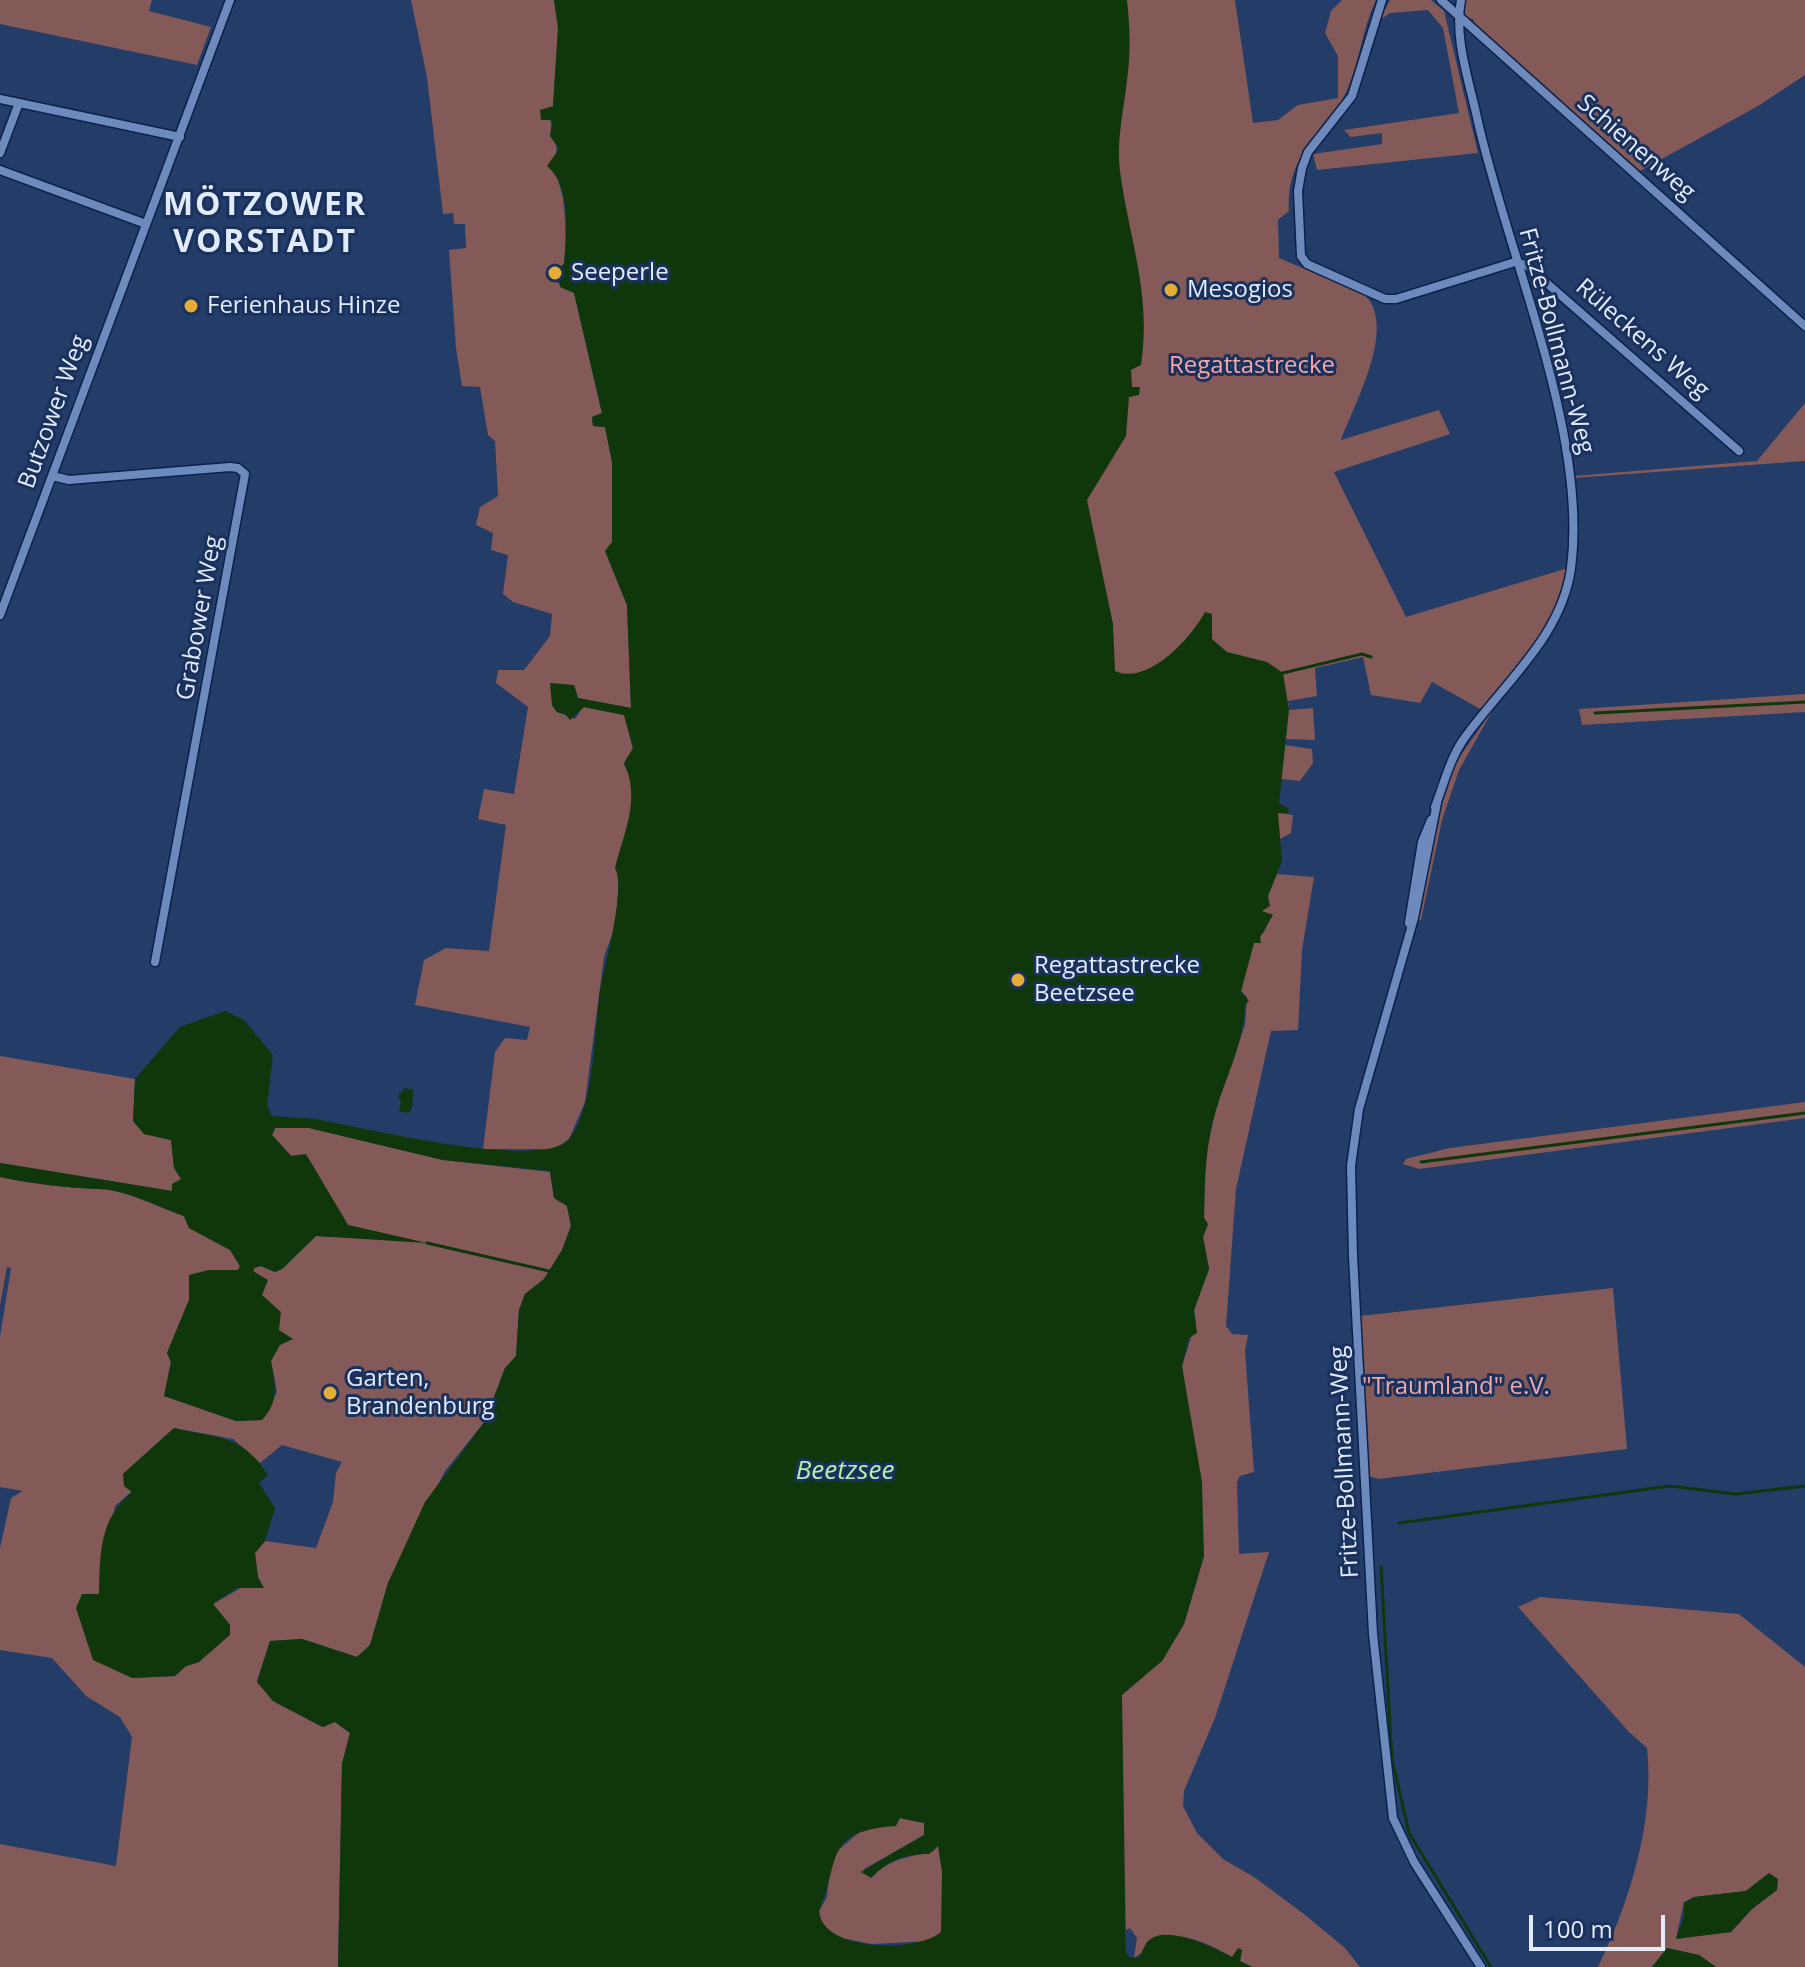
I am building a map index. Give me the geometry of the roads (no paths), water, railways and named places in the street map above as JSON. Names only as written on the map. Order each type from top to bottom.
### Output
[{"type":"street","name":"Butzower Weg","points":[[1,611],[230,0]]},
{"type":"street","points":[[1382,0],[1352,96],[1308,152],[1302,168],[1298,191],[1301,256],[1307,264],[1385,299],[1396,299],[1515,262]]},
{"type":"street","name":"Schienenweg","points":[[1441,0],[1805,326]]},
{"type":"street","name":"Fritze-Bollmann-Weg","points":[[1461,0],[1458,16],[1461,44],[1490,177],[1565,449],[1570,477],[1572,567],[1566,594],[1551,624],[1463,740],[1449,765],[1437,803],[1424,879],[1370,1064],[1351,1166],[1373,1634],[1393,1818],[1414,1862],[1481,1967]]},
{"type":"street","points":[[0,99],[180,137]]},
{"type":"street","points":[[0,153],[19,103]]},
{"type":"street","points":[[0,170],[146,224]]},
{"type":"street","name":"Rüleckens Weg","points":[[1515,262],[1526,265],[1739,451]]},
{"type":"street","name":"Grabower Weg","points":[[52,476],[69,480],[230,467],[238,468],[245,474],[155,962]]},
{"type":"water","name":"Beetzsee","points":[[554,0],[1127,0],[1129,60],[1119,159],[1142,291],[1144,339],[1141,365],[1131,370],[1132,387],[1140,387],[1139,395],[1129,397],[1126,436],[1087,500],[1113,624],[1115,671],[1128,674],[1154,666],[1179,646],[1205,612],[1212,614],[1212,639],[1227,652],[1267,662],[1283,673],[1289,710],[1279,803],[1289,809],[1288,813],[1278,813],[1282,861],[1268,896],[1270,906],[1262,911],[1273,915],[1260,937],[1261,943],[1254,943],[1241,991],[1249,1001],[1245,1005],[1239,1044],[1210,1134],[1204,1218],[1208,1224],[1203,1237],[1209,1269],[1194,1310],[1197,1333],[1189,1338],[1182,1366],[1202,1482],[1204,1556],[1184,1624],[1162,1661],[1122,1695],[1126,1953],[1131,1958],[1139,1957],[1147,1943],[1156,1936],[1178,1936],[1203,1943],[1232,1957],[1238,1948],[1242,1950],[1240,1961],[1252,1967],[338,1967],[342,1764],[350,1733],[335,1722],[323,1727],[273,1701],[257,1682],[270,1641],[302,1639],[357,1657],[370,1645],[388,1583],[425,1502],[485,1421],[505,1368],[516,1356],[519,1310],[525,1294],[544,1279],[562,1250],[571,1226],[567,1206],[554,1198],[550,1171],[443,1160],[309,1128],[275,1128],[272,1135],[291,1156],[306,1154],[348,1225],[427,1243],[316,1236],[282,1269],[275,1272],[261,1266],[254,1268],[253,1271],[268,1280],[262,1295],[281,1312],[279,1330],[293,1339],[280,1345],[271,1361],[275,1392],[268,1413],[262,1420],[236,1421],[164,1396],[171,1362],[167,1353],[189,1300],[189,1275],[209,1270],[238,1270],[240,1266],[230,1250],[189,1228],[184,1216],[132,1196],[111,1190],[0,1177],[0,1163],[172,1191],[172,1184],[181,1179],[174,1168],[171,1140],[144,1134],[133,1121],[135,1079],[180,1027],[225,1011],[244,1020],[273,1055],[267,1106],[272,1116],[308,1118],[450,1144],[525,1151],[552,1148],[569,1139],[577,1126],[588,1091],[599,998],[616,911],[618,879],[615,868],[631,803],[629,776],[624,763],[633,748],[624,715],[584,707],[570,720],[552,705],[550,683],[574,685],[578,698],[631,708],[627,605],[605,551],[612,542],[612,462],[605,427],[593,426],[592,417],[602,413],[574,293],[560,287],[557,269],[564,264],[566,211],[560,185],[547,166],[559,149],[550,136],[552,120],[541,120],[540,110],[553,106],[558,28]],"holes":[[[900,1818],[924,1823],[924,1835],[861,1872],[871,1878],[897,1859],[929,1854],[938,1846],[942,1872],[941,1932],[912,1943],[872,1945],[836,1935],[824,1925],[819,1911],[838,1852],[845,1842],[856,1834],[896,1826]]]},
{"type":"water","points":[[405,1088],[413,1090],[412,1109],[408,1113],[399,1111],[401,1102],[398,1096]]},
{"type":"water","points":[[174,1428],[238,1445],[258,1461],[268,1475],[259,1483],[275,1508],[265,1541],[255,1553],[258,1577],[264,1588],[237,1588],[213,1604],[230,1625],[230,1635],[199,1662],[186,1666],[175,1676],[132,1678],[93,1660],[76,1608],[82,1594],[99,1594],[101,1551],[107,1526],[121,1502],[132,1492],[124,1486],[123,1474]]},
{"type":"water","points":[[1769,1873],[1778,1879],[1777,1890],[1752,1909],[1731,1932],[1676,1939],[1684,1916],[1684,1903],[1694,1897],[1746,1891]]},
{"type":"water","points":[[1667,1948],[1699,1955],[1716,1967],[1652,1967]]},
{"type":"waterway","points":[[1283,673],[1362,654],[1371,657]]},
{"type":"waterway","points":[[1595,713],[1805,702]]},
{"type":"waterway","points":[[1421,1162],[1805,1113]]},
{"type":"waterway","points":[[427,1243],[549,1271]]},
{"type":"waterway","points":[[1399,1523],[1670,1486],[1736,1494],[1805,1486]]},
{"type":"waterway","points":[[1381,1567],[1392,1759],[1409,1833],[1491,1967]]},
{"type":"place","name":"Seeperle","points":[[555,273]]},
{"type":"place","name":"Mesogios","points":[[1171,290]]},
{"type":"place","name":"Ferienhaus Hinze","points":[[191,306]]},
{"type":"place","name":"Regattastrecke Beetzsee","points":[[1018,980]]},
{"type":"place","name":"Garten, Brandenburg","points":[[330,1393]]},
{"type":"district","name":"MÖTZOWER VORSTADT","points":[[265,224]]},
{"type":"park label","name":"Regattastrecke","points":[[1252,366]]},
{"type":"park label","name":"\"Traumland\" e.V.","points":[[1456,1387]]}]
